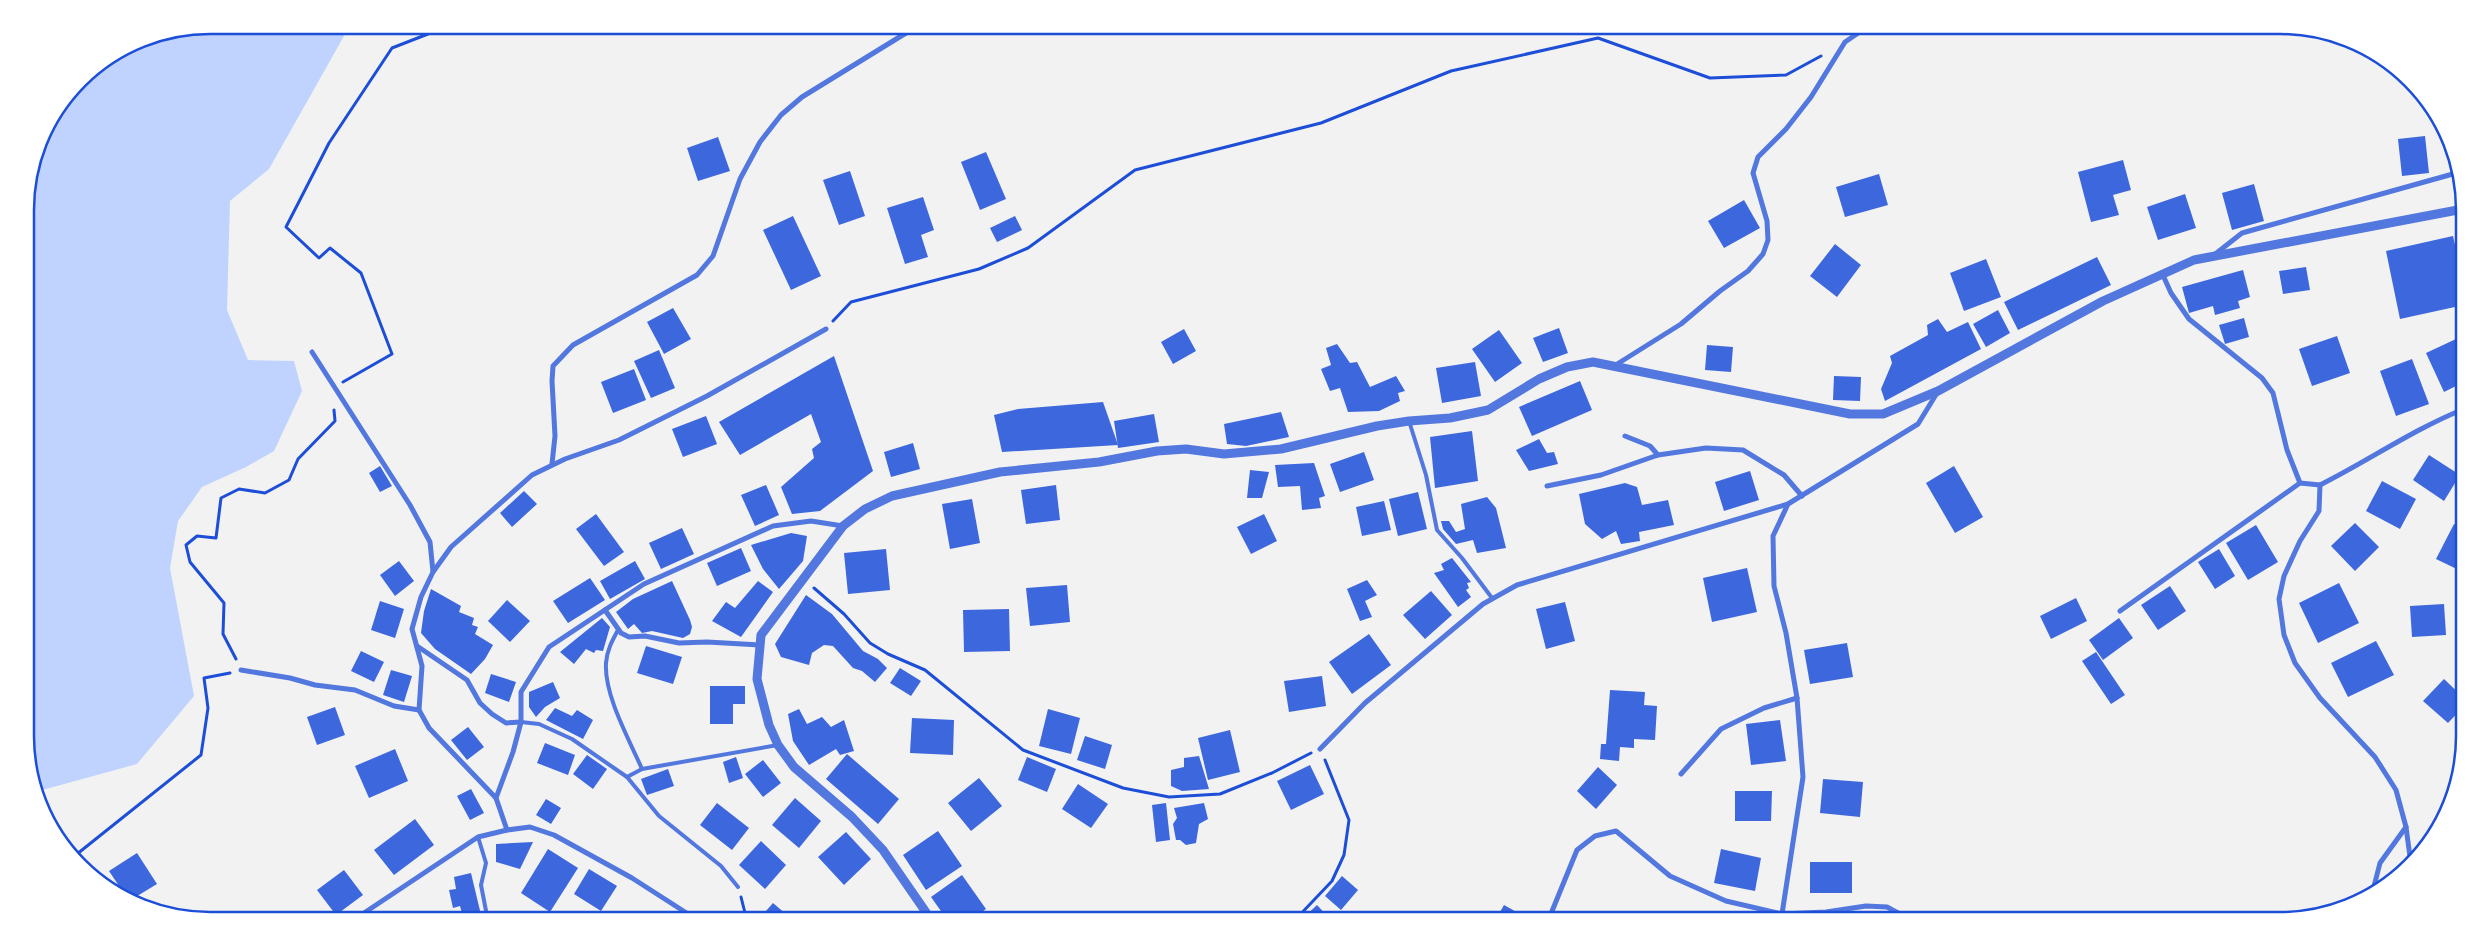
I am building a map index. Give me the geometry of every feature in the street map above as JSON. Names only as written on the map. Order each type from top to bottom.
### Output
[{"type":"street","points":[[552,464],[555,418],[552,381],[553,366],[561,355],[573,345],[696,275],[712,256],[740,179],[760,142],[781,115],[802,97],[904,34]]},
{"type":"street","points":[[1612,368],[1681,324],[1720,291],[1748,271],[1762,254],[1768,240],[1767,222],[1753,173],[1758,157],[1786,128],[1811,96],[1845,42],[1857,34]]},
{"type":"street","points":[[2213,256],[2242,233],[2453,174]]},
{"type":"street","points":[[926,912],[883,850],[852,817],[794,766],[778,745],[769,725],[757,679],[761,635],[802,577],[842,526],[865,509],[892,496],[1000,472],[1098,462],[1157,451],[1186,449],[1224,454],[1281,450],[1376,426],[1450,418],[1488,410],[1539,379],[1567,367],[1593,362],[1612,368],[1850,414],[1883,414],[1938,391],[2103,300],[2162,272],[2194,260],[2456,210]]},
{"type":"street","points":[[2162,272],[2171,293],[2189,320],[2262,378],[2273,393],[2287,450],[2300,483]]},
{"type":"street","points":[[507,830],[496,798],[429,728],[419,710],[422,666],[412,629],[421,597],[433,572],[451,547],[532,475],[552,464],[619,440],[707,396],[826,329]]},
{"type":"street","points":[[312,352],[410,505],[430,542],[433,572]]},
{"type":"street","points":[[1320,749],[1364,703],[1492,598],[1517,585],[1788,504],[1918,424],[1938,391]]},
{"type":"street","points":[[2120,611],[2300,483],[2320,485],[2436,420],[2456,412]]},
{"type":"street","points":[[1625,436],[1650,446],[1658,455]]},
{"type":"street","points":[[1547,486],[1602,475],[1658,455],[1706,448],[1743,450],[1784,475],[1802,496]]},
{"type":"street","points":[[2320,485],[2319,511],[2300,542],[2284,576],[2279,599],[2284,635],[2296,664],[2320,698],[2375,757],[2396,790],[2406,827],[2410,856]]},
{"type":"street","points":[[1782,912],[1802,777],[1798,698],[1786,633],[1774,586],[1773,536],[1788,504]]},
{"type":"street","points":[[496,798],[513,752],[521,722],[521,692],[549,647],[644,584],[773,526],[811,521],[842,526]]},
{"type":"street","points":[[605,610],[618,630],[629,636],[645,636],[678,644],[707,642],[760,646]]},
{"type":"street","points":[[417,646],[467,680],[480,703],[492,714],[506,723],[521,722]]},
{"type":"street","points":[[241,670],[290,678],[315,685],[355,690],[394,706],[419,710]]},
{"type":"street","points":[[1680,774],[1721,729],[1764,708],[1798,698]]},
{"type":"street","points":[[2374,885],[2380,863],[2406,827]]},
{"type":"street","points":[[366,912],[478,837],[507,830],[530,828],[554,835],[632,878],[685,912]]},
{"type":"street","points":[[1552,912],[1577,850],[1595,836],[1616,831],[1670,876],[1726,901],[1773,912]]},
{"type":"street","points":[[1826,912],[1866,906],[1888,907],[1897,912]]},
{"type":"lane","points":[[1409,421],[1426,475],[1437,530],[1462,558],[1492,598]]},
{"type":"lane","points":[[618,630],[609,646],[606,663],[609,690],[642,769]]},
{"type":"lane","points":[[521,722],[539,724],[572,739],[627,777],[659,816],[722,866],[738,887]]},
{"type":"lane","points":[[627,777],[642,769],[778,745]]},
{"type":"lane","points":[[478,837],[486,863],[482,886],[486,912]]},
{"type":"path","points":[[78,854],[202,755],[208,708],[204,678],[241,670],[223,634],[224,603],[190,562],[186,545],[197,536],[216,538],[222,498],[239,489],[265,493],[289,480],[298,459],[335,421],[334,388],[392,354],[361,273],[330,248],[319,258],[286,227],[329,143],[392,48],[428,34]]},
{"type":"path","points":[[826,329],[851,302],[979,269],[1028,248],[1135,170],[1321,123],[1451,71],[1598,38],[1710,78],[1786,75],[1845,42]]},
{"type":"path","points":[[802,577],[844,614],[870,643],[888,654],[925,670],[1023,750],[1123,788],[1169,797],[1220,794],[1272,773],[1320,749],[1350,820],[1344,855],[1332,881],[1303,912]]},
{"type":"path","points":[[738,887],[745,912]]},
{"type":"water","points":[[198,34],[346,34],[269,169],[230,201],[227,310],[248,360],[294,361],[302,391],[274,451],[246,467],[202,487],[178,521],[170,568],[194,696],[137,764],[42,790],[35,759],[34,198],[37,175],[43,153],[63,112],[85,85],[112,63],[142,47],[175,37]]},
{"type":"building","points":[[2425,136],[2429,173],[2402,176],[2398,139]]},
{"type":"building","points":[[718,137],[730,171],[698,181],[687,148]]},
{"type":"building","points":[[986,152],[1006,199],[980,210],[961,162]]},
{"type":"building","points":[[2123,160],[2131,190],[2113,195],[2119,215],[2091,222],[2078,172]]},
{"type":"building","points":[[850,171],[865,216],[839,225],[823,180]]},
{"type":"building","points":[[1879,174],[1888,205],[1845,217],[1836,187]]},
{"type":"building","points":[[2254,184],[2264,221],[2232,230],[2222,193]]},
{"type":"building","points":[[2185,194],[2196,228],[2158,240],[2147,207]]},
{"type":"building","points":[[923,197],[934,230],[921,235],[928,257],[905,264],[887,208]]},
{"type":"building","points":[[1744,200],[1760,228],[1724,248],[1708,221]]},
{"type":"building","points":[[793,216],[821,276],[791,290],[763,230]]},
{"type":"building","points":[[1015,216],[1022,230],[997,242],[990,228]]},
{"type":"building","points":[[2453,236],[2456,249],[2456,307],[2400,319],[2386,251]]},
{"type":"building","points":[[1835,244],[1861,265],[1837,297],[1810,276]]},
{"type":"building","points":[[2097,257],[2111,285],[2018,330],[2004,302]]},
{"type":"building","points":[[1986,259],[2001,297],[1964,311],[1950,273]]},
{"type":"building","points":[[2306,267],[2310,290],[2283,294],[2279,271]]},
{"type":"building","points":[[2243,270],[2250,297],[2238,301],[2240,308],[2215,315],[2213,306],[2189,313],[2182,287]]},
{"type":"building","points":[[673,308],[691,339],[664,354],[647,322]]},
{"type":"building","points":[[1998,310],[2010,333],[1986,347],[1973,324]]},
{"type":"building","points":[[2244,318],[2249,337],[2225,344],[2219,325]]},
{"type":"building","points":[[1938,319],[1947,332],[1968,322],[1981,349],[1885,401],[1881,389],[1892,363],[1890,356],[1928,335],[1927,325]]},
{"type":"building","points":[[1559,328],[1568,353],[1543,362],[1533,338]]},
{"type":"building","points":[[1184,329],[1196,351],[1173,364],[1161,342]]},
{"type":"building","points":[[1499,330],[1522,363],[1495,382],[1472,349]]},
{"type":"building","points":[[2337,336],[2350,373],[2312,386],[2299,349]]},
{"type":"building","points":[[2456,339],[2456,386],[2444,392],[2426,353]]},
{"type":"building","points":[[1337,344],[1350,363],[1357,362],[1370,387],[1396,376],[1405,391],[1398,393],[1400,401],[1379,411],[1348,412],[1340,388],[1330,391],[1321,369],[1331,365],[1326,348]]},
{"type":"building","points":[[1707,345],[1733,347],[1731,372],[1705,370]]},
{"type":"building","points":[[659,350],[675,388],[651,398],[634,361]]},
{"type":"building","points":[[834,356],[873,471],[820,511],[792,514],[781,487],[814,458],[812,449],[821,442],[811,414],[740,455],[719,422]]},
{"type":"building","points":[[2412,359],[2429,404],[2396,416],[2380,371]]},
{"type":"building","points":[[1475,362],[1481,396],[1442,403],[1436,368]]},
{"type":"building","points":[[634,369],[646,400],[613,413],[601,382]]},
{"type":"building","points":[[1834,376],[1861,377],[1860,401],[1833,400]]},
{"type":"building","points":[[1580,381],[1592,410],[1532,436],[1519,407]]},
{"type":"building","points":[[1103,402],[1118,445],[1002,452],[994,415],[1018,409]]},
{"type":"building","points":[[1281,412],[1289,437],[1246,446],[1227,444],[1224,424]]},
{"type":"building","points":[[1154,414],[1159,442],[1118,448],[1114,421]]},
{"type":"building","points":[[706,416],[717,444],[683,457],[672,429]]},
{"type":"building","points":[[1472,431],[1478,481],[1435,488],[1430,437]]},
{"type":"building","points":[[1539,439],[1547,453],[1554,452],[1558,464],[1529,471],[1516,450]]},
{"type":"building","points":[[913,443],[920,469],[891,477],[884,452]]},
{"type":"building","points":[[1364,452],[1374,480],[1340,492],[1330,464]]},
{"type":"building","points":[[2429,455],[2456,472],[2456,482],[2444,501],[2413,480]]},
{"type":"building","points":[[1314,463],[1325,496],[1319,498],[1321,508],[1302,510],[1300,486],[1278,487],[1275,465]]},
{"type":"building","points":[[380,466],[392,486],[380,492],[369,473]]},
{"type":"building","points":[[1954,466],[1983,517],[1955,533],[1926,483]]},
{"type":"building","points":[[1250,470],[1269,472],[1262,498],[1247,498]]},
{"type":"building","points":[[1750,471],[1759,500],[1724,511],[1715,482]]},
{"type":"building","points":[[2382,481],[2416,499],[2400,529],[2366,511]]},
{"type":"building","points":[[1625,483],[1637,487],[1642,505],[1668,500],[1674,525],[1639,532],[1640,541],[1621,544],[1616,531],[1602,539],[1585,524],[1579,494]]},
{"type":"building","points":[[766,485],[779,515],[755,526],[741,495]]},
{"type":"building","points":[[1056,485],[1060,520],[1026,524],[1021,490]]},
{"type":"building","points":[[524,491],[537,504],[512,527],[500,513]]},
{"type":"building","points":[[1418,492],[1427,529],[1398,536],[1389,499]]},
{"type":"building","points":[[1487,497],[1496,508],[1506,548],[1477,553],[1473,540],[1456,544],[1443,529],[1441,521],[1449,521],[1456,532],[1465,529],[1461,504]]},
{"type":"building","points":[[972,499],[980,543],[950,549],[942,504]]},
{"type":"building","points":[[1384,501],[1391,530],[1362,536],[1356,507]]},
{"type":"building","points":[[596,514],[624,552],[604,566],[576,529]]},
{"type":"building","points":[[1264,514],[1277,541],[1251,554],[1237,527]]},
{"type":"building","points":[[2355,523],[2379,547],[2355,571],[2331,546]]},
{"type":"building","points":[[2454,524],[2456,525],[2456,569],[2436,559]]},
{"type":"building","points":[[2256,525],[2278,562],[2248,580],[2226,543]]},
{"type":"building","points":[[682,528],[694,554],[661,569],[649,543]]},
{"type":"building","points":[[791,533],[807,536],[803,561],[779,589],[763,569],[751,545]]},
{"type":"building","points":[[741,548],[751,571],[717,586],[707,563]]},
{"type":"building","points":[[886,549],[890,590],[848,594],[844,553]]},
{"type":"building","points":[[2219,549],[2235,576],[2215,589],[2198,562]]},
{"type":"building","points":[[1452,558],[1471,582],[1467,583],[1469,588],[1466,590],[1471,597],[1458,607],[1434,573],[1444,570],[1441,564]]},
{"type":"building","points":[[399,561],[414,581],[395,596],[380,575]]},
{"type":"building","points":[[635,561],[645,579],[610,599],[600,581]]},
{"type":"building","points":[[1747,568],[1757,612],[1712,622],[1703,578]]},
{"type":"building","points":[[590,578],[605,600],[568,623],[553,601]]},
{"type":"building","points":[[1367,580],[1377,595],[1365,601],[1372,617],[1360,621],[1347,589]]},
{"type":"building","points":[[672,581],[690,620],[692,627],[690,634],[683,638],[652,631],[642,633],[634,624],[628,629],[616,612],[633,599]]},
{"type":"building","points":[[758,581],[773,592],[741,637],[712,621],[726,602],[735,608]]},
{"type":"building","points":[[2339,583],[2359,623],[2318,643],[2299,603]]},
{"type":"building","points":[[1067,585],[1070,622],[1030,626],[1026,588]]},
{"type":"building","points":[[2170,586],[2186,611],[2158,630],[2141,605]]},
{"type":"building","points":[[431,589],[461,606],[459,612],[474,618],[472,625],[478,627],[475,634],[493,645],[485,659],[471,674],[435,649],[421,633],[424,611]]},
{"type":"building","points":[[1431,591],[1452,615],[1425,639],[1403,615]]},
{"type":"building","points":[[806,595],[832,614],[863,651],[878,659],[887,668],[875,682],[862,671],[853,668],[833,646],[824,645],[812,653],[809,665],[781,657],[775,644]]},
{"type":"building","points":[[2076,598],[2087,621],[2051,639],[2040,616]]},
{"type":"building","points":[[507,600],[530,621],[510,642],[488,621]]},
{"type":"building","points":[[380,601],[404,609],[395,638],[371,630]]},
{"type":"building","points":[[1565,602],[1575,641],[1546,649],[1536,609]]},
{"type":"building","points":[[2444,604],[2446,635],[2412,637],[2410,606]]},
{"type":"building","points":[[1009,609],[1010,651],[964,652],[963,610]]},
{"type":"building","points":[[602,618],[610,627],[603,651],[596,650],[594,653],[586,649],[574,664],[560,652]]},
{"type":"building","points":[[2119,618],[2133,638],[2103,660],[2089,640]]},
{"type":"building","points":[[1369,634],[1391,665],[1352,694],[1329,662]]},
{"type":"building","points":[[2376,641],[2394,675],[2348,697],[2331,663]]},
{"type":"building","points":[[1847,643],[1853,677],[1810,684],[1804,650]]},
{"type":"building","points":[[646,646],[682,657],[673,684],[637,673]]},
{"type":"building","points":[[361,651],[384,662],[374,682],[351,671]]},
{"type":"building","points":[[2096,652],[2125,695],[2111,704],[2082,661]]},
{"type":"building","points":[[900,668],[921,681],[911,696],[890,683]]},
{"type":"building","points":[[391,670],[412,676],[404,702],[383,695]]},
{"type":"building","points":[[491,674],[516,682],[509,702],[485,693]]},
{"type":"building","points":[[1322,676],[1326,706],[1289,712],[1284,681]]},
{"type":"building","points":[[2444,679],[2456,690],[2456,715],[2448,723],[2423,701]]},
{"type":"building","points":[[553,682],[560,698],[545,707],[536,717],[529,707],[529,692]]},
{"type":"building","points":[[710,686],[745,686],[745,704],[733,704],[733,724],[710,724]]},
{"type":"building","points":[[1610,690],[1645,692],[1644,705],[1657,706],[1655,740],[1634,739],[1634,748],[1620,747],[1619,761],[1600,759],[1601,744],[1606,744]]},
{"type":"building","points":[[335,707],[345,735],[317,745],[307,717]]},
{"type":"building","points":[[555,708],[572,716],[577,710],[593,720],[583,739],[546,720]]},
{"type":"building","points":[[799,709],[807,724],[822,717],[831,727],[844,720],[854,751],[840,755],[836,749],[809,765],[793,741],[788,714]]},
{"type":"building","points":[[1048,709],[1080,718],[1071,754],[1039,746]]},
{"type":"building","points":[[912,718],[954,720],[953,755],[910,753]]},
{"type":"building","points":[[1780,720],[1786,761],[1751,765],[1746,724]]},
{"type":"building","points":[[468,727],[484,747],[467,760],[451,740]]},
{"type":"building","points":[[1230,730],[1240,772],[1208,780],[1198,738]]},
{"type":"building","points":[[1085,736],[1112,745],[1105,769],[1077,760]]},
{"type":"building","points":[[545,743],[575,755],[568,775],[537,763]]},
{"type":"building","points":[[395,749],[408,781],[369,798],[355,766]]},
{"type":"building","points":[[847,754],[899,799],[878,824],[826,779]]},
{"type":"building","points":[[587,755],[607,769],[593,789],[573,774]]},
{"type":"building","points":[[1199,756],[1209,789],[1182,791],[1171,786],[1171,770],[1184,767],[1184,758]]},
{"type":"building","points":[[736,757],[743,778],[729,783],[723,762]]},
{"type":"building","points":[[1027,757],[1056,769],[1047,792],[1018,780]]},
{"type":"building","points":[[763,760],[781,783],[763,797],[745,774]]},
{"type":"building","points":[[1310,765],[1324,794],[1291,810],[1277,781]]},
{"type":"building","points":[[1598,767],[1617,785],[1596,809],[1577,791]]},
{"type":"building","points":[[668,769],[674,786],[647,795],[641,779]]},
{"type":"building","points":[[979,778],[1002,806],[971,831],[948,803]]},
{"type":"building","points":[[1823,779],[1863,782],[1860,817],[1820,813]]},
{"type":"building","points":[[1078,784],[1108,804],[1091,828],[1062,809]]},
{"type":"building","points":[[471,789],[484,813],[470,820],[457,796]]},
{"type":"building","points":[[1735,791],[1772,791],[1771,821],[1735,821]]},
{"type":"building","points":[[795,798],[821,821],[799,848],[772,825]]},
{"type":"building","points":[[546,799],[561,808],[551,824],[536,815]]},
{"type":"building","points":[[717,803],[749,828],[732,850],[700,825]]},
{"type":"building","points":[[1166,803],[1170,840],[1156,842],[1152,805]]},
{"type":"building","points":[[1204,803],[1208,819],[1199,824],[1196,843],[1186,845],[1180,840],[1176,840],[1173,824],[1177,818],[1174,808]]},
{"type":"building","points":[[415,819],[434,845],[394,875],[374,850]]},
{"type":"building","points":[[938,831],[962,866],[926,890],[903,855]]},
{"type":"building","points":[[846,832],[871,859],[844,885],[818,857]]},
{"type":"building","points":[[761,841],[786,865],[765,889],[739,865]]},
{"type":"building","points":[[533,842],[520,869],[496,862],[496,844]]},
{"type":"building","points":[[548,849],[578,868],[550,912],[521,893]]},
{"type":"building","points":[[1721,849],[1761,858],[1755,891],[1714,883]]},
{"type":"building","points":[[137,853],[157,884],[137,896],[120,888],[109,871]]},
{"type":"building","points":[[1810,862],[1852,862],[1852,893],[1810,893]]},
{"type":"building","points":[[589,869],[617,886],[601,911],[574,894]]},
{"type":"building","points":[[344,870],[363,895],[340,912],[334,912],[317,890]]},
{"type":"building","points":[[471,873],[480,912],[462,912],[460,906],[453,908],[449,890],[456,889],[454,877]]},
{"type":"building","points":[[962,875],[986,909],[982,912],[942,912],[931,897]]},
{"type":"building","points":[[1342,876],[1358,890],[1341,910],[1325,896]]},
{"type":"building","points":[[773,903],[784,912],[765,912]]},
{"type":"building","points":[[1317,905],[1324,912],[1310,912]]},
{"type":"building","points":[[1504,905],[1517,912],[1500,912]]}]
